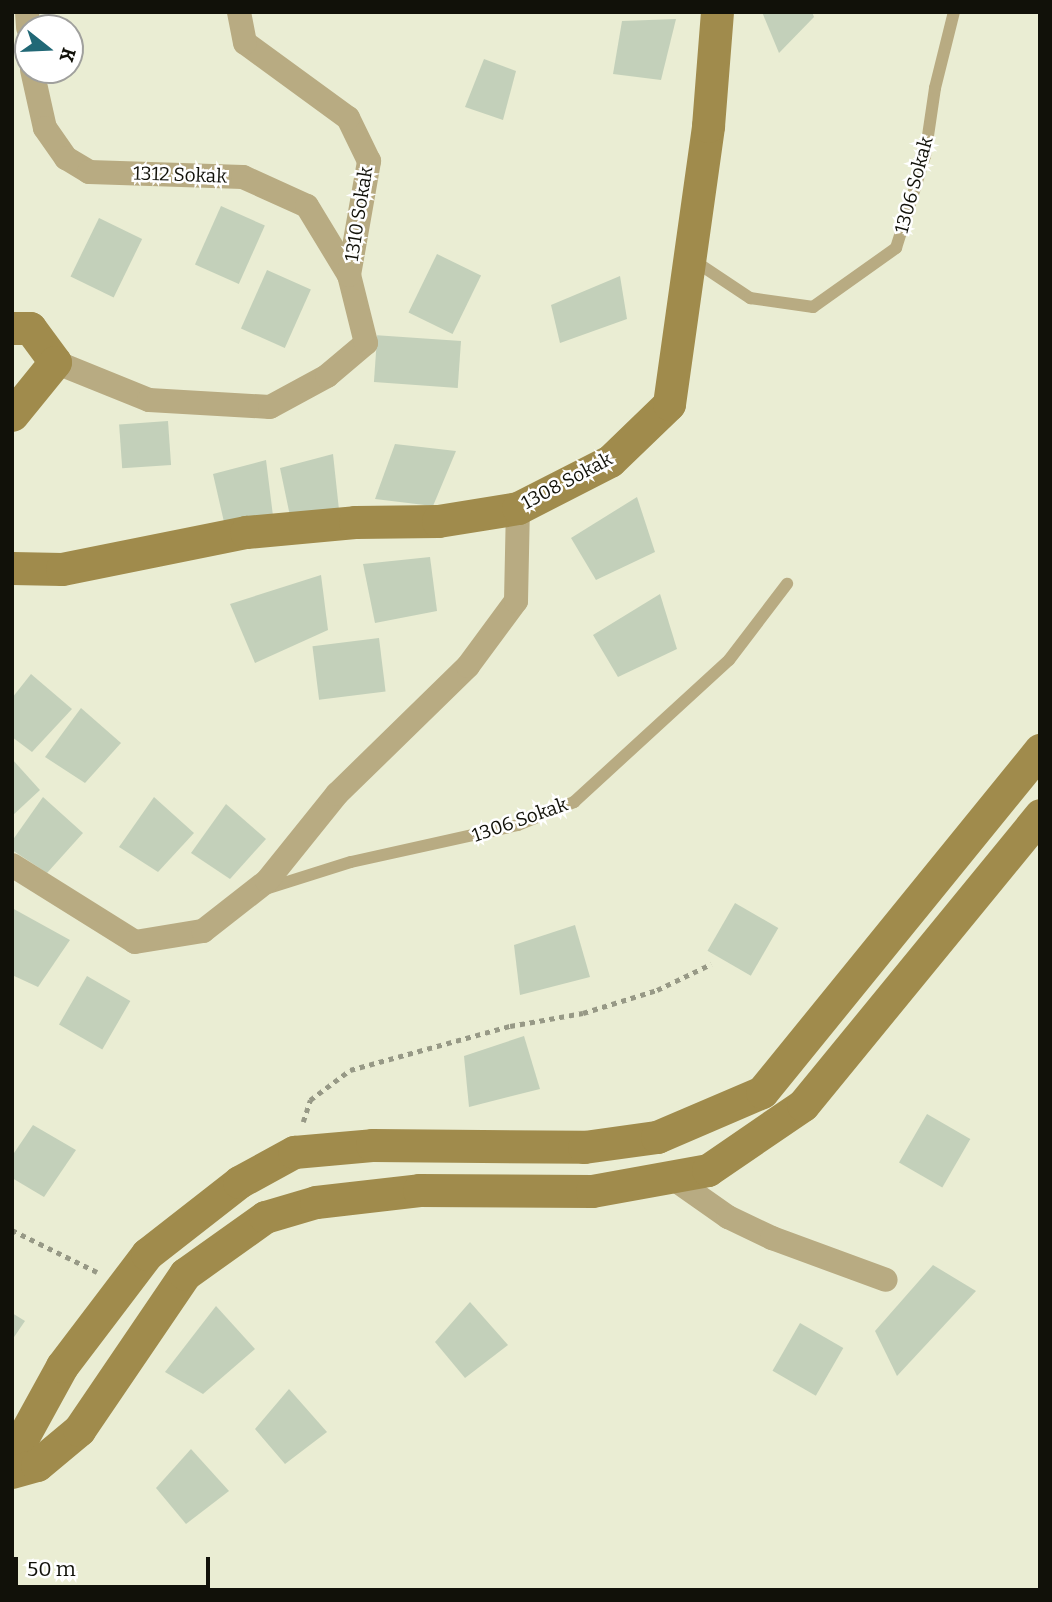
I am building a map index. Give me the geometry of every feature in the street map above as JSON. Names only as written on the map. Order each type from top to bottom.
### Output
[{"type":"street","name":"1310 Sokak","points":[[55,362],[149,400],[270,407],[327,376],[366,343],[349,275],[369,162],[348,117],[245,43],[239,12]]},
{"type":"street","name":"1308 Sokak","points":[[12,569],[62,569],[246,532],[355,522],[438,521],[518,508],[610,461],[669,404],[718,38],[717,12]]},
{"type":"street","name":"1312 Sokak","points":[[35,84],[46,128],[66,158],[89,172],[243,177],[307,206],[349,275]]},
{"type":"street","points":[[12,328],[30,328],[55,362],[12,415]]},
{"type":"street","name":"1306 Sokak","points":[[12,865],[135,942],[203,931],[267,881],[337,794],[468,666],[516,601],[518,508]]},
{"type":"street","points":[[12,1457],[62,1366],[147,1254],[239,1182],[293,1152],[372,1145],[584,1147],[657,1137],[762,1092],[1040,750]]},
{"type":"street","points":[[12,1472],[37,1465],[79,1430],[185,1274],[265,1217],[316,1202],[419,1191],[592,1191],[708,1170],[803,1105],[1040,815]]},
{"type":"street","points":[[671,1177],[728,1217],[761,1233],[886,1280]]},
{"type":"lane","name":"1306 Sokak","points":[[690,258],[750,298],[813,307],[896,248],[925,156],[935,88],[954,12]]},
{"type":"lane","name":"1306 Sokak","points":[[251,893],[351,862],[518,825],[574,802],[729,660],[787,584]]},
{"type":"path","points":[[293,1152],[310,1100],[350,1070],[510,1026],[583,1013],[657,990],[711,964]]},
{"type":"path","points":[[12,1230],[123,1285]]},
{"type":"building","points":[[762,12],[812,12],[814,17],[779,53]]},
{"type":"building","points":[[676,19],[661,80],[613,74],[622,21]]},
{"type":"building","points":[[484,59],[516,71],[503,120],[465,107]]},
{"type":"building","points":[[221,206],[265,226],[239,284],[195,264]]},
{"type":"building","points":[[99,218],[142,239],[114,297],[71,276]]},
{"type":"building","points":[[437,254],[481,275],[453,334],[409,312]]},
{"type":"building","points":[[267,270],[311,290],[285,348],[241,328]]},
{"type":"building","points":[[620,276],[627,319],[560,343],[551,305]]},
{"type":"building","points":[[377,335],[461,341],[458,388],[374,382]]},
{"type":"building","points":[[168,421],[171,465],[122,468],[119,424]]},
{"type":"building","points":[[395,444],[456,451],[433,506],[375,499]]},
{"type":"building","points":[[333,454],[339,510],[290,516],[280,468]]},
{"type":"building","points":[[266,460],[273,516],[224,522],[213,474]]},
{"type":"building","points":[[637,497],[655,552],[596,580],[571,538]]},
{"type":"building","points":[[430,557],[437,611],[375,623],[363,564]]},
{"type":"building","points":[[321,575],[328,630],[255,663],[230,604]]},
{"type":"building","points":[[660,594],[677,649],[618,677],[593,635]]},
{"type":"building","points":[[379,638],[386,692],[319,700],[312,646]]},
{"type":"building","points":[[31,674],[72,709],[32,752],[12,737],[12,698]]},
{"type":"building","points":[[81,708],[121,743],[85,783],[45,757]]},
{"type":"building","points":[[12,759],[40,790],[12,816]]},
{"type":"building","points":[[43,797],[83,833],[47,873],[12,850],[12,841]]},
{"type":"building","points":[[154,797],[194,833],[158,872],[119,847]]},
{"type":"building","points":[[226,804],[266,839],[230,879],[191,853]]},
{"type":"building","points":[[735,903],[778,928],[751,976],[708,951]]},
{"type":"building","points":[[12,908],[70,940],[38,987],[12,975]]},
{"type":"building","points":[[575,925],[590,977],[520,995],[514,945]]},
{"type":"building","points":[[87,976],[130,1001],[102,1049],[59,1024]]},
{"type":"building","points":[[524,1036],[540,1089],[469,1107],[464,1056]]},
{"type":"building","points":[[927,1114],[970,1139],[942,1187],[899,1162]]},
{"type":"building","points":[[33,1125],[76,1150],[44,1197],[12,1178],[12,1156]]},
{"type":"building","points":[[933,1265],[976,1291],[897,1376],[875,1331]]},
{"type":"building","points":[[470,1302],[508,1345],[465,1378],[435,1342]]},
{"type":"building","points":[[216,1306],[255,1349],[203,1394],[165,1372]]},
{"type":"building","points":[[12,1313],[25,1321],[12,1340]]},
{"type":"building","points":[[800,1323],[843,1348],[816,1396],[772,1371]]},
{"type":"building","points":[[289,1389],[327,1432],[285,1464],[255,1429]]},
{"type":"building","points":[[191,1449],[229,1491],[186,1524],[156,1488]]}]
